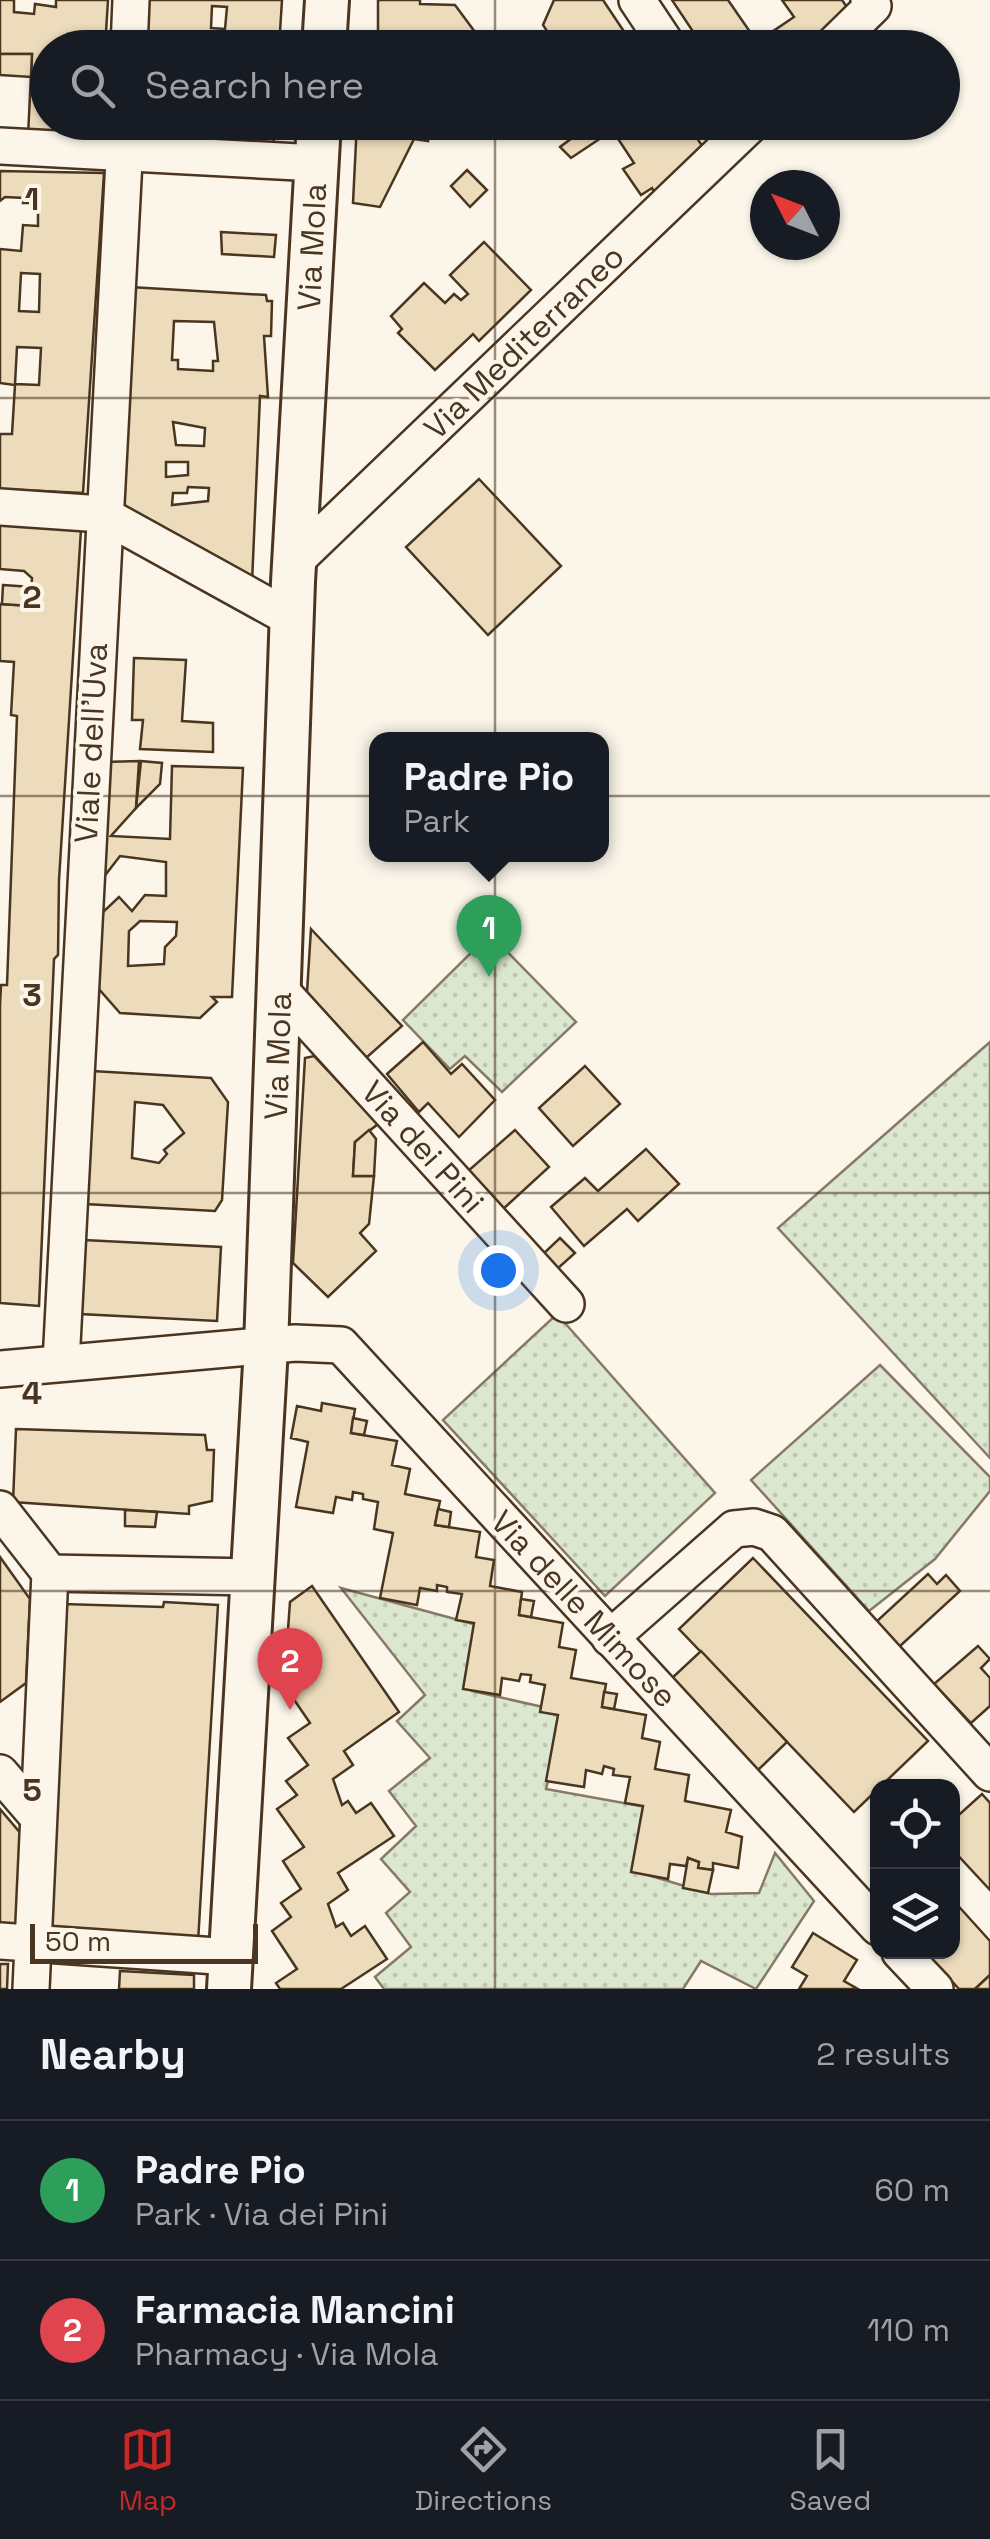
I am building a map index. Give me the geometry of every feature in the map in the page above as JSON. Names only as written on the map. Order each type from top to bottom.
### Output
[{"type":"main road","points":[[325,30],[327,0]]},
{"type":"main road","name":"Via Mola","points":[[230,1973],[266,1347],[294,562],[318,143]]},
{"type":"street","points":[[130,30],[131,0]]},
{"type":"street","points":[[638,0],[657,30]]},
{"type":"street","points":[[846,30],[871,3]]},
{"type":"street","points":[[0,146],[94,140]]},
{"type":"street","name":"Viale dell'Uva","points":[[60,1363],[102,514],[125,140]]},
{"type":"street","points":[[202,140],[318,143]]},
{"type":"street","name":"Via Mediterraneo","points":[[294,562],[723,140]]},
{"type":"street","points":[[0,507],[102,514],[292,619]]},
{"type":"street","name":"Via dei Pini","points":[[281,991],[566,1304]]},
{"type":"street","name":"Via delle Mimose","points":[[0,1370],[266,1347],[341,1346],[870,1918]]},
{"type":"street","points":[[0,1508],[50,1573],[38,1818],[16,1942],[30,1989]]},
{"type":"street","points":[[610,1638],[734,1529],[754,1526],[772,1533],[990,1774]]},
{"type":"street","points":[[50,1573],[252,1577]]},
{"type":"street","points":[[0,1773],[38,1818]]},
{"type":"street","points":[[16,1942],[230,1973]]},
{"type":"street","points":[[906,1959],[934,1989]]},
{"type":"green space","points":[[490,934],[576,1022],[502,1092],[465,1056],[450,1069],[403,1020]]},
{"type":"green space","points":[[990,1042],[990,1458],[778,1228]]},
{"type":"green space","points":[[557,1314],[715,1493],[605,1596],[443,1420]]},
{"type":"green space","points":[[880,1365],[990,1477],[990,1491],[935,1559],[869,1611],[751,1480]]},
{"type":"green space","points":[[341,1588],[477,1625],[472,1691],[565,1712],[546,1789],[646,1807],[638,1872],[711,1894],[759,1893],[775,1853],[814,1901],[756,1989],[701,1961],[683,1989],[384,1989],[375,1977],[411,1947],[386,1913],[410,1892],[381,1859],[416,1826],[389,1791],[430,1758],[397,1721],[425,1695]]},
{"type":"building","points":[[0,0],[14,0],[14,12],[34,14],[35,4],[56,7],[56,0],[108,0],[106,30],[30,30],[30,54],[0,54]]},
{"type":"building","points":[[144,0],[282,0],[280,30],[143,30]],"holes":[[[212,6],[227,7],[225,29],[211,28]]]},
{"type":"building","points":[[378,0],[420,0],[420,4],[455,5],[474,30],[378,30]]},
{"type":"building","points":[[554,0],[603,0],[623,30],[546,30],[543,25]]},
{"type":"building","points":[[672,0],[728,0],[749,30],[692,30]]},
{"type":"building","points":[[782,0],[842,0],[849,10],[826,30],[775,30],[794,17]]},
{"type":"building","points":[[0,54],[30,54],[30,77],[0,75]]},
{"type":"building","points":[[137,140],[274,140],[273,149]]},
{"type":"building","points":[[356,140],[414,140],[380,207],[353,203]]},
{"type":"building","points":[[569,140],[598,140],[571,158],[560,147]]},
{"type":"building","points":[[619,140],[698,140],[705,150],[655,194],[652,188],[641,195],[623,169],[634,163]]},
{"type":"building","points":[[467,170],[487,190],[470,207],[451,186]]},
{"type":"building","points":[[0,171],[104,173],[83,493],[0,489],[0,434],[12,434],[15,385],[0,383],[0,249],[21,251],[23,225],[38,226],[38,203],[5,197],[0,201]],"holes":[[[21,273],[40,274],[39,312],[19,311]],[[17,347],[41,348],[39,385],[15,384]]]},
{"type":"building","points":[[221,232],[276,235],[274,257],[222,254]]},
{"type":"building","points":[[484,242],[531,290],[479,341],[473,334],[435,370],[398,333],[402,329],[391,316],[424,283],[445,303],[454,294],[461,300],[468,294],[450,275]]},
{"type":"building","points":[[130,287],[266,295],[267,301],[272,301],[271,336],[264,336],[268,397],[260,396],[252,583],[116,512]],"holes":[[[174,321],[214,322],[218,361],[213,361],[213,371],[178,369],[178,360],[172,360]],[[173,422],[205,428],[204,446],[176,445]],[[166,462],[188,462],[188,475],[166,477]],[[188,487],[209,488],[208,501],[172,505],[173,493],[187,493]]]},
{"type":"building","points":[[479,479],[561,566],[488,635],[406,547]]},
{"type":"building","points":[[0,525],[81,529],[59,880],[58,955],[54,959],[39,1306],[0,1303],[0,1006],[1,985],[7,985],[17,716],[11,715],[14,662],[0,661],[0,604],[30,606],[32,578],[24,571],[0,569]]},
{"type":"building","points":[[3,585],[31,587],[30,606],[2,604]]},
{"type":"building","points":[[134,658],[186,660],[182,721],[213,723],[213,752],[140,749],[143,720],[132,720]]},
{"type":"building","points":[[139,761],[136,808],[111,836],[170,839],[172,766],[243,768],[232,997],[212,997],[217,1002],[200,1018],[120,1013],[98,988],[103,912],[119,897],[132,911],[145,895],[166,896],[166,862],[120,856],[103,878],[104,762]],"holes":[[[140,921],[177,922],[176,936],[165,947],[164,964],[128,966],[129,931]]]},
{"type":"building","points":[[141,761],[162,763],[160,784],[136,808]]},
{"type":"building","points":[[311,929],[402,1026],[366,1058],[307,992]]},
{"type":"building","points":[[423,1042],[451,1074],[462,1064],[495,1100],[459,1137],[428,1103],[419,1112],[387,1074]]},
{"type":"building","points":[[314,1056],[378,1124],[355,1142],[353,1176],[374,1176],[369,1224],[360,1233],[376,1251],[328,1297],[293,1263],[305,1058]]},
{"type":"building","points":[[585,1066],[620,1104],[573,1146],[539,1108]]},
{"type":"building","points":[[92,1071],[211,1078],[228,1102],[222,1200],[215,1211],[85,1204]],"holes":[[[135,1102],[163,1105],[184,1133],[164,1150],[167,1154],[159,1163],[132,1158]]]},
{"type":"building","points":[[369,1130],[376,1139],[374,1176],[353,1176],[355,1142]]},
{"type":"building","points":[[515,1130],[549,1167],[502,1210],[468,1171]]},
{"type":"building","points":[[646,1149],[679,1184],[638,1221],[627,1209],[584,1246],[551,1207],[585,1178],[598,1191]]},
{"type":"building","points":[[560,1238],[575,1253],[556,1270],[543,1254]]},
{"type":"building","points":[[84,1240],[221,1247],[217,1321],[80,1314]]},
{"type":"building","points":[[322,1403],[355,1409],[351,1433],[397,1441],[392,1465],[410,1469],[405,1494],[440,1501],[435,1525],[480,1532],[476,1557],[494,1560],[490,1586],[522,1592],[519,1615],[563,1623],[559,1647],[576,1650],[571,1678],[606,1684],[602,1707],[646,1715],[642,1738],[660,1742],[655,1769],[689,1775],[685,1801],[731,1810],[726,1832],[742,1837],[738,1868],[713,1863],[713,1870],[698,1868],[699,1862],[688,1858],[686,1866],[670,1864],[668,1879],[631,1872],[643,1806],[625,1803],[630,1777],[613,1775],[614,1769],[604,1766],[602,1774],[586,1770],[584,1787],[546,1781],[558,1715],[540,1712],[545,1685],[530,1682],[531,1675],[521,1674],[519,1681],[502,1678],[500,1695],[463,1689],[474,1623],[456,1620],[462,1594],[447,1592],[447,1587],[437,1585],[437,1591],[420,1588],[417,1605],[380,1598],[393,1533],[374,1529],[378,1502],[353,1492],[352,1500],[336,1497],[333,1513],[296,1507],[308,1442],[291,1438],[297,1406],[321,1411]]},
{"type":"building","points":[[353,1418],[367,1421],[364,1435],[351,1433]]},
{"type":"building","points":[[16,1429],[205,1435],[207,1450],[214,1450],[212,1501],[189,1506],[189,1514],[13,1502]]},
{"type":"building","points":[[438,1509],[451,1512],[449,1527],[435,1525]]},
{"type":"building","points":[[125,1510],[157,1512],[155,1527],[125,1526]]},
{"type":"building","points":[[0,1557],[30,1599],[26,1683],[0,1702]]},
{"type":"building","points":[[753,1558],[928,1741],[888,1779],[870,1779],[870,1797],[854,1812],[679,1629]]},
{"type":"building","points":[[928,1574],[937,1584],[946,1575],[960,1591],[899,1647],[876,1622]]},
{"type":"building","points":[[312,1586],[399,1712],[344,1751],[353,1765],[333,1779],[342,1805],[348,1801],[356,1813],[371,1803],[394,1836],[338,1873],[348,1890],[328,1904],[336,1927],[343,1923],[351,1936],[365,1926],[387,1959],[341,1989],[280,1989],[276,1983],[297,1969],[272,1931],[291,1917],[281,1903],[301,1889],[283,1861],[304,1847],[277,1809],[297,1795],[286,1781],[308,1765],[288,1738],[310,1723],[284,1685],[290,1602]]},
{"type":"building","points":[[521,1599],[534,1601],[531,1617],[519,1615]]},
{"type":"building","points":[[164,1602],[218,1605],[198,1942],[46,1931],[63,1604],[163,1607]]},
{"type":"building","points":[[978,1646],[990,1659],[981,1668],[990,1678],[990,1706],[971,1723],[934,1684]]},
{"type":"building","points":[[701,1651],[787,1742],[758,1770],[671,1679]]},
{"type":"building","points":[[604,1692],[617,1694],[614,1709],[602,1707]]},
{"type":"building","points":[[982,1794],[990,1803],[990,1890],[960,1858],[960,1814]]},
{"type":"building","points":[[0,1809],[22,1835],[16,1932],[0,1933]]},
{"type":"building","points":[[688,1858],[699,1862],[698,1868],[713,1870],[708,1893],[683,1888]]},
{"type":"building","points":[[960,1908],[990,1941],[990,1975],[975,1989],[959,1989],[931,1959],[960,1959]]},
{"type":"building","points":[[813,1933],[857,1960],[844,1981],[858,1989],[799,1989],[807,1976],[792,1967]]},
{"type":"building","points":[[0,1964],[8,1964],[7,1989],[0,1989]]},
{"type":"building","points":[[120,1971],[194,1975],[194,1989],[119,1989]]},
{"type":"building","points":[[990,1975],[990,1989],[975,1989]]},
{"type":"place","name":"Padre Pio","points":[[489,977]]},
{"type":"place","name":"Farmacia Mancini","points":[[290,1710]]}]
